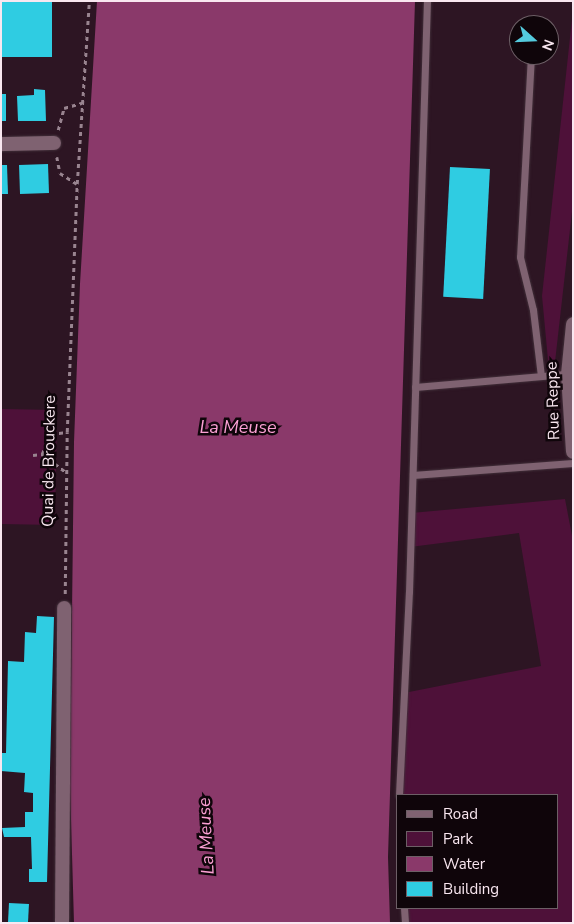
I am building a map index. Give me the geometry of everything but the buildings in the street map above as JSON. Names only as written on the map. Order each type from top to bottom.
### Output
[{"type":"main road","name":"Rue Reppe","points":[[573,324],[568,374],[573,451]]},
{"type":"street","points":[[1,144],[54,143]]},
{"type":"street","points":[[62,923],[64,608]]},
{"type":"lane","points":[[399,794],[413,475],[427,1]]},
{"type":"lane","points":[[530,65],[520,257],[533,310],[540,376]]},
{"type":"lane","points":[[415,387],[568,374]]},
{"type":"lane","points":[[413,475],[573,463]]},
{"type":"lane","points":[[404,909],[405,923]]},
{"type":"path","name":"Quai de Brouckere","points":[[64,608],[66,432],[77,184],[89,1]]},
{"type":"path","points":[[77,184],[60,173],[54,143],[64,108],[82,103]]},
{"type":"path","points":[[42,454],[51,434],[66,432]]},
{"type":"path","points":[[33,455],[42,454],[66,472]]},
{"type":"green space","points":[[573,10],[573,203],[555,362],[548,360],[542,296]]},
{"type":"green space","points":[[1,409],[57,410],[55,525],[1,524]]},
{"type":"green space","points":[[565,499],[573,541],[573,923],[405,923],[404,909],[559,909],[559,794],[399,794],[404,693],[541,666],[519,533],[410,547],[411,513]]},
{"type":"water","name":"La Meuse","points":[[97,1],[415,1],[388,857],[390,923],[74,923],[70,785],[74,442],[80,284]]}]
